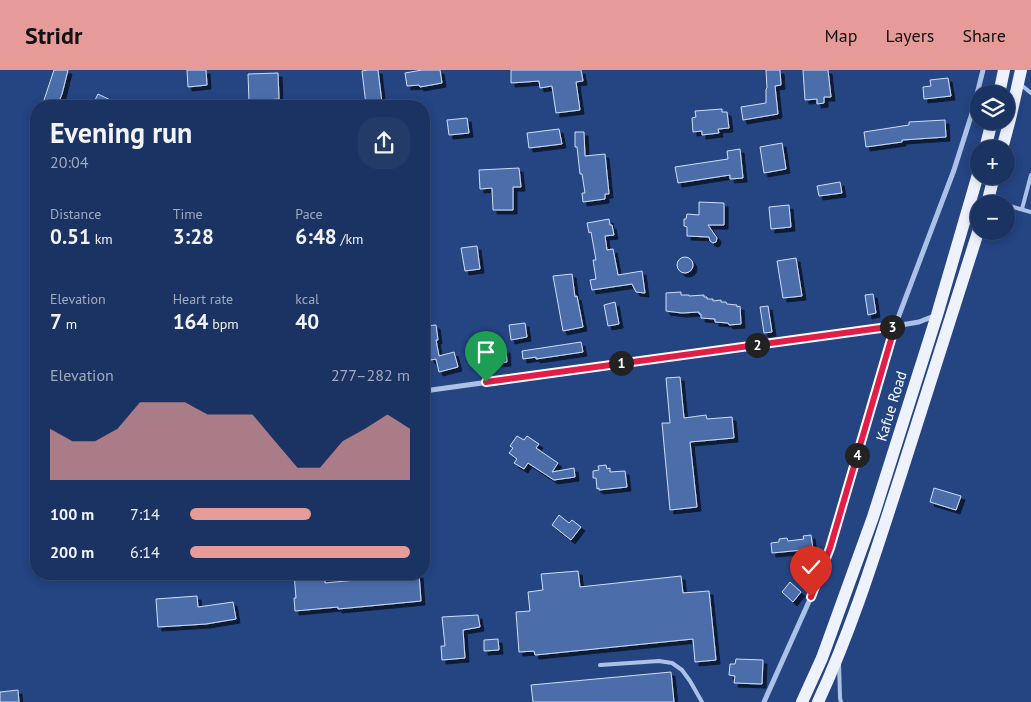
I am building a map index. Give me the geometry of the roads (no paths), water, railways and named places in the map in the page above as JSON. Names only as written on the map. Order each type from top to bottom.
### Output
[{"type":"main road","points":[[1001,85],[1004,70]]},
{"type":"main road","points":[[1004,140],[1021,70]]},
{"type":"main road","name":"Kafue Road","points":[[802,702],[822,658],[873,517],[937,315],[975,185]]},
{"type":"main road","name":"Kafue Road","points":[[818,702],[832,672],[859,602],[975,240]]},
{"type":"street","points":[[980,85],[983,70]]},
{"type":"street","points":[[764,702],[808,604],[830,548],[895,326],[970,126]]},
{"type":"street","points":[[430,390],[895,326],[919,322],[937,315]]},
{"type":"lane","points":[[1019,83],[1031,93]]},
{"type":"lane","points":[[1022,209],[1031,175]]},
{"type":"lane","points":[[1015,207],[1031,212]]},
{"type":"lane","points":[[839,654],[841,702]]},
{"type":"lane","points":[[600,665],[659,661],[672,663],[682,670],[702,702]]}]
